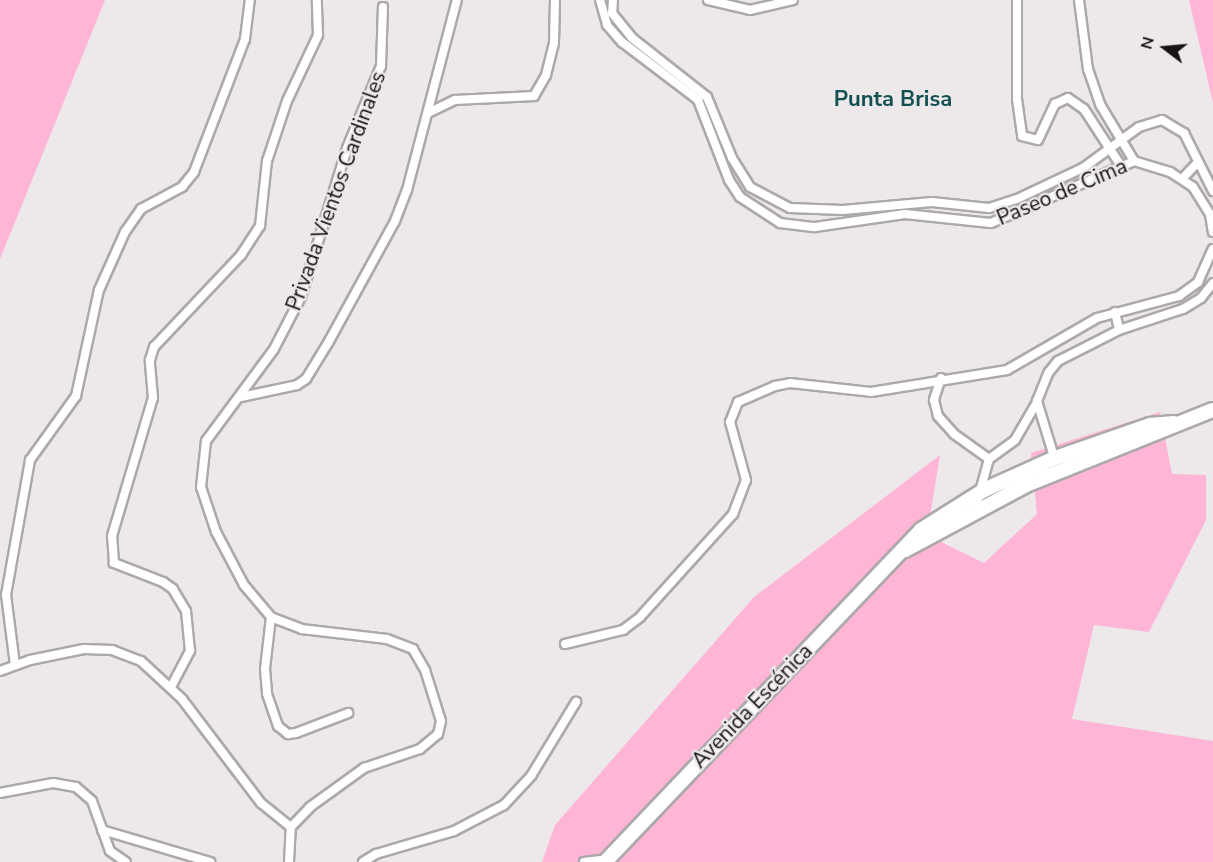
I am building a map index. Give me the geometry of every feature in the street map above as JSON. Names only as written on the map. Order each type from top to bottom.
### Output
[{"type":"main road","name":"Avenida Escénica","points":[[901,552],[975,510],[1059,472],[1131,445],[1174,423],[1213,410]]},
{"type":"main road","name":"Avenida Escénica","points":[[606,860],[764,697],[880,569],[901,552],[921,530],[984,490],[1055,458],[1150,424],[1174,423]]},
{"type":"street","points":[[15,665],[6,595],[30,460],[76,396],[99,290],[125,232],[141,209],[182,187],[194,172],[245,39],[250,0]]},
{"type":"street","points":[[171,687],[190,651],[186,611],[173,589],[163,582],[114,562],[112,536],[153,398],[150,360],[154,347],[241,255],[260,226],[267,161],[287,100],[318,35],[317,0]]},
{"type":"street","points":[[241,397],[297,385],[315,365],[395,221],[428,113],[457,0]]},
{"type":"street","points":[[428,113],[455,100],[534,96],[546,75],[554,43],[555,0]]},
{"type":"street","name":"Paseo de Cima","points":[[600,0],[607,25],[622,42],[698,100],[729,180],[740,197],[780,223],[815,227],[904,214],[991,223],[1134,161],[1183,178],[1203,199],[1213,232]]},
{"type":"street","points":[[613,0],[612,13],[625,31],[707,97],[732,158],[750,187],[790,208],[843,210],[921,202],[989,208],[1017,199],[1083,168],[1122,142],[1139,127],[1162,120],[1184,133],[1213,191]]},
{"type":"street","points":[[708,0],[750,10],[793,0]]},
{"type":"street","points":[[750,0],[750,10]]},
{"type":"street","points":[[1017,0],[1017,99],[1022,136],[1038,140],[1055,104],[1068,98],[1084,109],[1122,166]]},
{"type":"street","points":[[1079,0],[1088,69],[1101,106],[1134,161]]},
{"type":"street","name":"Privada Vientos Cardinales","points":[[271,617],[244,585],[216,532],[201,487],[206,441],[241,397],[274,349],[301,297],[347,148],[381,66],[383,7]]},
{"type":"street","points":[[1183,178],[1198,162]]},
{"type":"street","points":[[565,644],[604,637],[640,617],[734,514],[746,480],[730,422],[738,402],[790,383],[871,392],[941,378],[1007,370],[1115,312],[1179,296],[1198,282],[1213,249]]},
{"type":"street","points":[[975,510],[984,490],[989,459],[1015,440],[1037,401],[1049,372],[1058,361],[1119,330],[1183,309],[1201,298],[1213,283]]},
{"type":"street","points":[[1115,312],[1119,330]]},
{"type":"street","points":[[941,378],[934,410],[954,434],[989,459]]},
{"type":"street","points":[[1037,401],[1059,472]]},
{"type":"street","points":[[290,862],[291,827],[310,807],[364,768],[406,755],[431,741],[441,721],[425,670],[413,649],[387,639],[302,629],[271,617],[265,669],[267,694],[278,726],[288,734],[296,733],[348,713]]},
{"type":"street","points":[[0,672],[15,665],[67,652],[112,650],[141,660],[171,687],[261,803],[291,827]]},
{"type":"street","points":[[363,862],[376,855],[454,831],[504,805],[531,776],[576,702]]},
{"type":"street","points":[[0,793],[53,783],[76,787],[92,801],[110,851],[126,862]]},
{"type":"street","points":[[102,830],[210,862]]},
{"type":"street","points":[[584,862],[606,860]]},
{"type":"shaded area","points":[[0,0],[105,0],[0,259]]},
{"type":"shaded area","points":[[1189,0],[1213,0],[1213,103]]},
{"type":"shaded area","points":[[1160,412],[1172,474],[1206,475],[1206,520],[1149,632],[1094,625],[1072,719],[1213,741],[1213,862],[542,862],[555,825],[754,597],[940,455],[927,535],[984,563],[1037,514],[1031,453]]},
{"type":"district","name":"Punta Brisa","points":[[893,100]]}]
